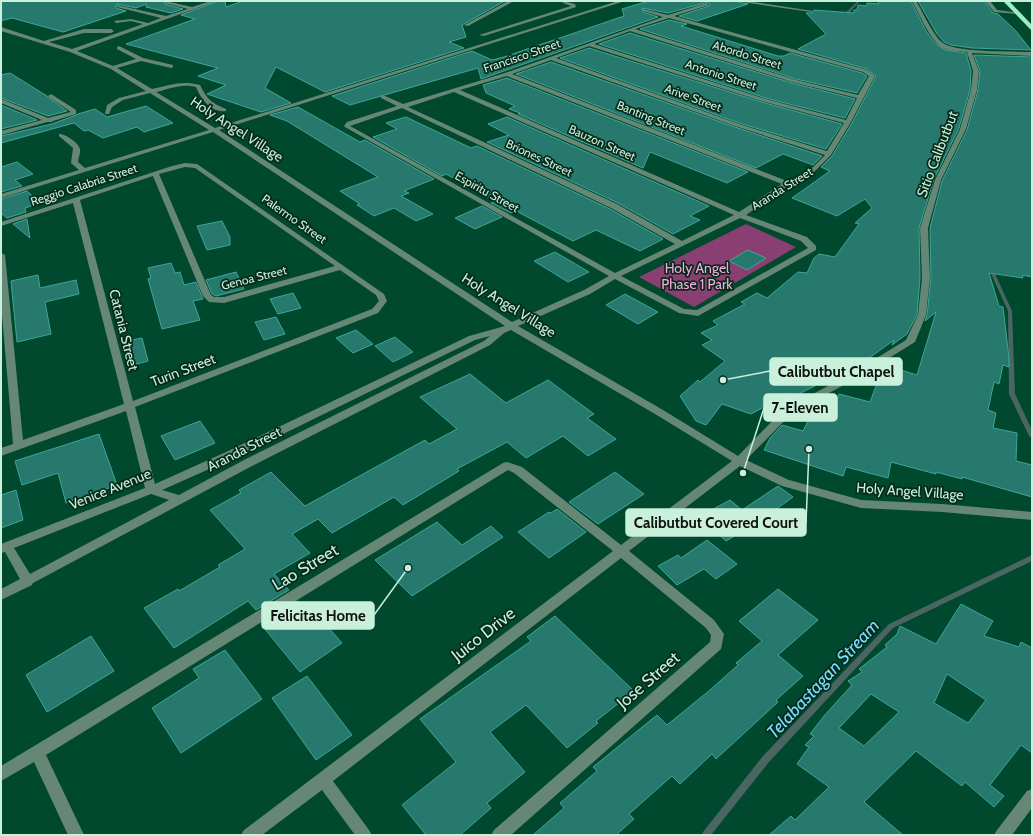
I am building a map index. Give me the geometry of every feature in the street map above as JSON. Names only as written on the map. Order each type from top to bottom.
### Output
[{"type":"highway","points":[[1006,1],[1032,29]]},
{"type":"street","points":[[72,51],[215,1]]},
{"type":"street","points":[[466,25],[512,1]]},
{"type":"street","points":[[482,35],[574,7],[565,2],[568,1]]},
{"type":"street","points":[[1,196],[623,1]]},
{"type":"street","points":[[737,1],[811,11]]},
{"type":"street","points":[[914,1],[935,37],[941,44],[970,54],[1032,54]]},
{"type":"street","points":[[987,1],[996,11],[1017,13]]},
{"type":"street","points":[[168,2],[193,9]]},
{"type":"street","name":"Francisco Street","points":[[349,128],[347,126],[349,123],[507,74],[630,29],[707,4]]},
{"type":"street","points":[[119,6],[167,18]]},
{"type":"street","points":[[646,10],[668,16]]},
{"type":"street","name":"Aranda Street","points":[[230,455],[472,338],[506,328],[587,292],[616,276],[740,215],[787,184],[812,171],[829,154],[872,76],[865,71],[668,16]]},
{"type":"street","points":[[116,22],[131,20],[148,24]]},
{"type":"street","name":"Abordo Street","points":[[630,29],[788,79],[860,97]]},
{"type":"street","name":"Holy Angel Village","points":[[1,30],[72,51],[113,68],[214,130],[506,328],[652,408],[739,461],[786,483],[861,504],[942,508],[1032,516]]},
{"type":"street","points":[[44,42],[84,31],[111,31]]},
{"type":"street","name":"Antonio Street","points":[[589,44],[767,101],[848,122]]},
{"type":"street","points":[[119,48],[141,59],[171,66]]},
{"type":"street","name":"Sitio Calibutbut","points":[[739,461],[788,411],[852,378],[910,342],[922,315],[926,278],[924,228],[938,180],[963,129],[974,90],[976,71],[970,54]]},
{"type":"street","name":"Arive Street","points":[[551,58],[737,125],[829,154]]},
{"type":"street","points":[[113,68],[141,59]]},
{"type":"street","name":"Banting Street","points":[[507,74],[787,184]]},
{"type":"street","points":[[107,113],[109,106],[113,102],[181,84],[198,86],[204,100],[224,110]]},
{"type":"street","name":"Bauzon Street","points":[[454,90],[740,215],[804,239],[813,248],[698,313],[682,311],[616,276]]},
{"type":"street","points":[[1,129],[4,132],[50,121],[74,113],[74,110],[51,96]]},
{"type":"street","name":"Briones Street","points":[[383,97],[614,206],[682,244]]},
{"type":"street","points":[[1,101],[50,121]]},
{"type":"street","name":"Espiritu Street","points":[[349,128],[616,276]]},
{"type":"street","points":[[61,135],[76,147],[77,150],[74,164],[84,170]]},
{"type":"street","name":"Palermo Street","points":[[174,167],[185,165],[197,166],[380,294],[384,301],[374,311]]},
{"type":"street","name":"Reggio Calabria Street","points":[[1,224],[174,167]]},
{"type":"street","name":"Genoa Street","points":[[156,174],[207,296],[212,300],[224,300],[342,267]]},
{"type":"street","name":"Catania Street","points":[[76,199],[151,490]]},
{"type":"street","points":[[1,255],[18,446]]},
{"type":"street","name":"Turin Street","points":[[1,452],[129,406],[374,311]]},
{"type":"street","name":"Aranda Street","points":[[1,595],[28,582],[179,499],[487,343],[506,328]]},
{"type":"street","name":"Venice Avenue","points":[[4,548],[151,490],[230,455]]},
{"type":"street","name":"Juico Drive","points":[[249,835],[739,461]]},
{"type":"street","name":"Lao Street","points":[[1,774],[504,466],[510,466],[518,470],[621,551]]},
{"type":"street","points":[[151,490],[179,499]]},
{"type":"street","points":[[4,548],[28,582]]},
{"type":"street","name":"Jose Street","points":[[500,835],[716,645],[718,640],[716,629],[621,551]]},
{"type":"street","points":[[37,752],[76,835]]},
{"type":"street","points":[[323,780],[364,835]]},
{"type":"street","points":[[1002,835],[1032,796]]},
{"type":"green space","name":"Holy Angel Phase 1 Park","points":[[746,224],[796,247],[694,307],[639,277]]},
{"type":"building","points":[[1,1],[164,1],[165,4],[183,9],[171,13],[146,7],[146,4],[136,8],[117,4],[116,8],[126,11],[63,32],[12,18],[1,21]]},
{"type":"building","points":[[218,1],[225,1],[226,7],[243,1],[505,1],[462,25],[466,37],[449,42],[464,48],[325,92],[276,67],[265,88],[291,103],[261,112],[207,94],[226,85],[198,76],[218,68],[126,44],[195,19],[181,15]]},
{"type":"building","points":[[649,1],[734,1],[748,4],[697,21],[679,16],[709,6],[710,5],[708,2],[668,13],[642,8],[643,12],[658,17],[481,79],[478,68],[350,105],[332,96],[472,51],[492,60],[504,57],[624,16],[622,9]]},
{"type":"building","points":[[877,1],[911,1],[926,31],[934,42],[945,50],[966,53],[971,71],[970,90],[959,128],[934,179],[919,228],[920,278],[917,315],[907,334],[892,345],[894,340],[847,374],[850,368],[795,396],[790,393],[751,414],[722,404],[706,425],[696,421],[680,396],[698,380],[700,382],[725,361],[702,345],[712,340],[701,333],[718,325],[713,321],[745,304],[741,302],[757,293],[767,298],[798,272],[807,273],[814,258],[819,254],[835,257],[859,224],[855,223],[872,208],[865,199],[837,216],[792,198],[830,171],[821,167],[832,156],[852,123],[876,76],[867,69],[798,49],[826,34],[806,13],[812,13],[814,10],[854,13],[854,10],[857,10],[858,5],[867,6],[867,3],[879,4]]},
{"type":"building","points":[[918,1],[984,1],[993,13],[998,14],[1016,31],[1031,50],[972,48],[951,45],[944,42],[937,34]]},
{"type":"building","points":[[669,20],[687,24],[681,26],[778,56],[784,56],[790,53],[862,73],[867,76],[857,93],[796,79],[640,29]]},
{"type":"building","points":[[630,33],[792,83],[855,99],[845,118],[769,99],[599,44]]},
{"type":"building","points":[[589,48],[765,103],[842,124],[826,149],[739,123],[560,58]]},
{"type":"building","points":[[974,55],[1032,57],[1032,277],[1022,275],[1023,278],[989,273],[999,306],[1003,307],[1009,367],[1003,365],[999,384],[994,382],[988,410],[996,413],[993,428],[1017,433],[1016,461],[1032,465],[1032,497],[962,477],[962,479],[936,472],[936,474],[891,462],[888,478],[846,467],[843,476],[764,450],[770,438],[782,425],[803,431],[812,413],[828,418],[839,394],[870,402],[884,365],[917,375],[936,312],[925,321],[931,278],[930,228],[942,181],[967,130],[978,90],[980,71]]},
{"type":"building","points":[[551,62],[822,156],[813,165],[783,154],[756,168],[516,74]]},
{"type":"building","points":[[10,73],[47,96],[67,111],[48,116],[1,98],[1,75]]},
{"type":"building","points":[[507,78],[748,172],[727,183],[650,152],[643,168],[518,114],[520,113],[509,109],[515,106],[486,93],[483,85]]},
{"type":"building","points":[[1,105],[37,120],[1,129]]},
{"type":"building","points":[[146,106],[173,123],[144,132],[137,127],[103,138],[88,130],[84,131],[74,123],[1,143],[1,136],[52,124],[95,109],[107,117]]},
{"type":"building","points":[[298,107],[360,142],[365,140],[434,179],[404,191],[409,193],[401,196],[433,214],[416,221],[394,208],[374,216],[357,205],[360,204],[340,191],[378,177],[287,121],[270,115]]},
{"type":"building","points":[[406,117],[471,148],[477,146],[610,209],[663,239],[640,251],[596,230],[573,241],[518,212],[515,211],[511,213],[491,203],[495,201],[446,174],[442,176],[373,137],[397,129],[386,123]]},
{"type":"building","points":[[507,117],[709,206],[690,216],[700,220],[673,234],[618,203],[487,142],[509,135],[488,124]]},
{"type":"building","points":[[17,162],[33,174],[15,180],[22,186],[1,192],[1,167]]},
{"type":"building","points":[[27,191],[40,203],[25,208],[26,212],[7,218],[1,213],[1,199]]},
{"type":"building","points":[[482,206],[502,217],[475,229],[455,218]]},
{"type":"building","points":[[27,219],[30,238],[13,224]]},
{"type":"building","points":[[222,221],[230,237],[230,245],[207,250],[197,226]]},
{"type":"building","points":[[748,250],[766,258],[747,270],[729,261]]},
{"type":"building","points":[[555,252],[589,272],[568,282],[534,261]]},
{"type":"building","points":[[171,263],[175,273],[180,272],[184,285],[196,282],[203,299],[193,301],[200,320],[162,329],[148,279],[151,278],[148,268]]},
{"type":"building","points":[[236,272],[244,289],[216,296],[212,294],[206,280]]},
{"type":"building","points":[[38,275],[40,288],[76,280],[79,294],[45,302],[51,334],[17,342],[11,281]]},
{"type":"building","points":[[293,293],[301,308],[278,314],[270,299]]},
{"type":"building","points":[[625,294],[658,312],[638,324],[606,305]]},
{"type":"building","points":[[276,317],[285,334],[264,340],[255,322]]},
{"type":"building","points":[[356,330],[373,344],[353,353],[336,338]]},
{"type":"building","points":[[395,337],[413,352],[393,362],[375,346]]},
{"type":"building","points":[[142,338],[148,361],[133,365],[127,341]]},
{"type":"building","points":[[470,374],[506,403],[548,380],[594,414],[587,418],[616,439],[588,456],[563,436],[526,458],[507,442],[457,469],[459,471],[403,505],[394,497],[332,533],[318,519],[292,534],[310,553],[274,574],[289,590],[256,610],[248,601],[174,648],[144,608],[178,589],[179,591],[220,567],[218,565],[245,549],[210,510],[241,493],[239,490],[271,472],[305,506],[425,440],[429,444],[457,429],[420,397]]},
{"type":"building","points":[[200,421],[215,443],[175,460],[161,436]]},
{"type":"building","points":[[99,434],[117,485],[66,503],[58,473],[22,485],[15,461]]},
{"type":"building","points":[[615,472],[644,494],[598,524],[569,502]]},
{"type":"building","points":[[778,486],[793,497],[757,523],[726,541],[699,517],[730,500],[742,510]]},
{"type":"building","points":[[16,490],[23,520],[1,528],[1,495]]},
{"type":"building","points":[[557,509],[586,532],[549,558],[518,532],[549,512],[551,513]]},
{"type":"building","points":[[437,522],[462,545],[491,526],[503,537],[412,596],[375,560]]},
{"type":"building","points":[[707,540],[737,564],[716,579],[704,569],[677,585],[658,566],[678,555],[681,558]]},
{"type":"building","points":[[778,589],[818,620],[778,655],[803,676],[776,700],[778,702],[716,759],[712,754],[680,784],[672,776],[629,814],[634,819],[616,835],[533,835],[564,808],[560,803],[597,771],[593,767],[657,715],[667,725],[710,690],[738,665],[736,663],[762,641],[739,621]]},
{"type":"building","points":[[298,601],[302,604],[306,602],[342,643],[300,672],[264,628],[269,625],[266,621]]},
{"type":"building","points":[[961,604],[993,621],[984,636],[1019,647],[1021,642],[1032,648],[1032,753],[1021,745],[990,785],[1004,796],[994,807],[965,782],[962,786],[916,751],[864,802],[903,835],[769,835],[791,816],[795,820],[829,787],[797,764],[809,747],[805,745],[814,736],[810,734],[852,685],[848,681],[862,672],[859,669],[887,647],[885,645],[897,634],[900,626],[936,644]],"holes":[[[947,674],[986,700],[968,723],[934,703]],[[871,694],[899,712],[864,746],[839,728]]]},
{"type":"building","points":[[555,616],[634,691],[596,721],[598,723],[567,748],[526,705],[490,732],[525,772],[487,803],[491,808],[460,835],[426,835],[402,805],[456,762],[420,719],[531,641],[527,637]]},
{"type":"building","points":[[91,636],[114,671],[47,712],[26,675]]},
{"type":"building","points":[[225,650],[262,699],[181,753],[152,708],[199,678],[193,669]]},
{"type":"building","points":[[307,676],[352,735],[316,760],[272,698]]},
{"type":"waterway","name":"Telabastagan Stream","points":[[848,17],[845,15],[859,1]]},
{"type":"waterway","name":"Telabastagan Stream","points":[[934,44],[957,54],[975,56]]},
{"type":"waterway","name":"Telabastagan Stream","points":[[990,267],[1010,311],[1012,394],[1032,436]]},
{"type":"waterway","name":"Telabastagan Stream","points":[[706,835],[766,759],[891,626],[1032,558]]},
{"type":"place","name":"Calibutbut Chapel","points":[[723,380]]},
{"type":"place","name":"Calibutbut Covered Court","points":[[809,449]]},
{"type":"place","name":"7-Eleven","points":[[743,473]]},
{"type":"place","name":"Felicitas Home","points":[[408,568]]}]
